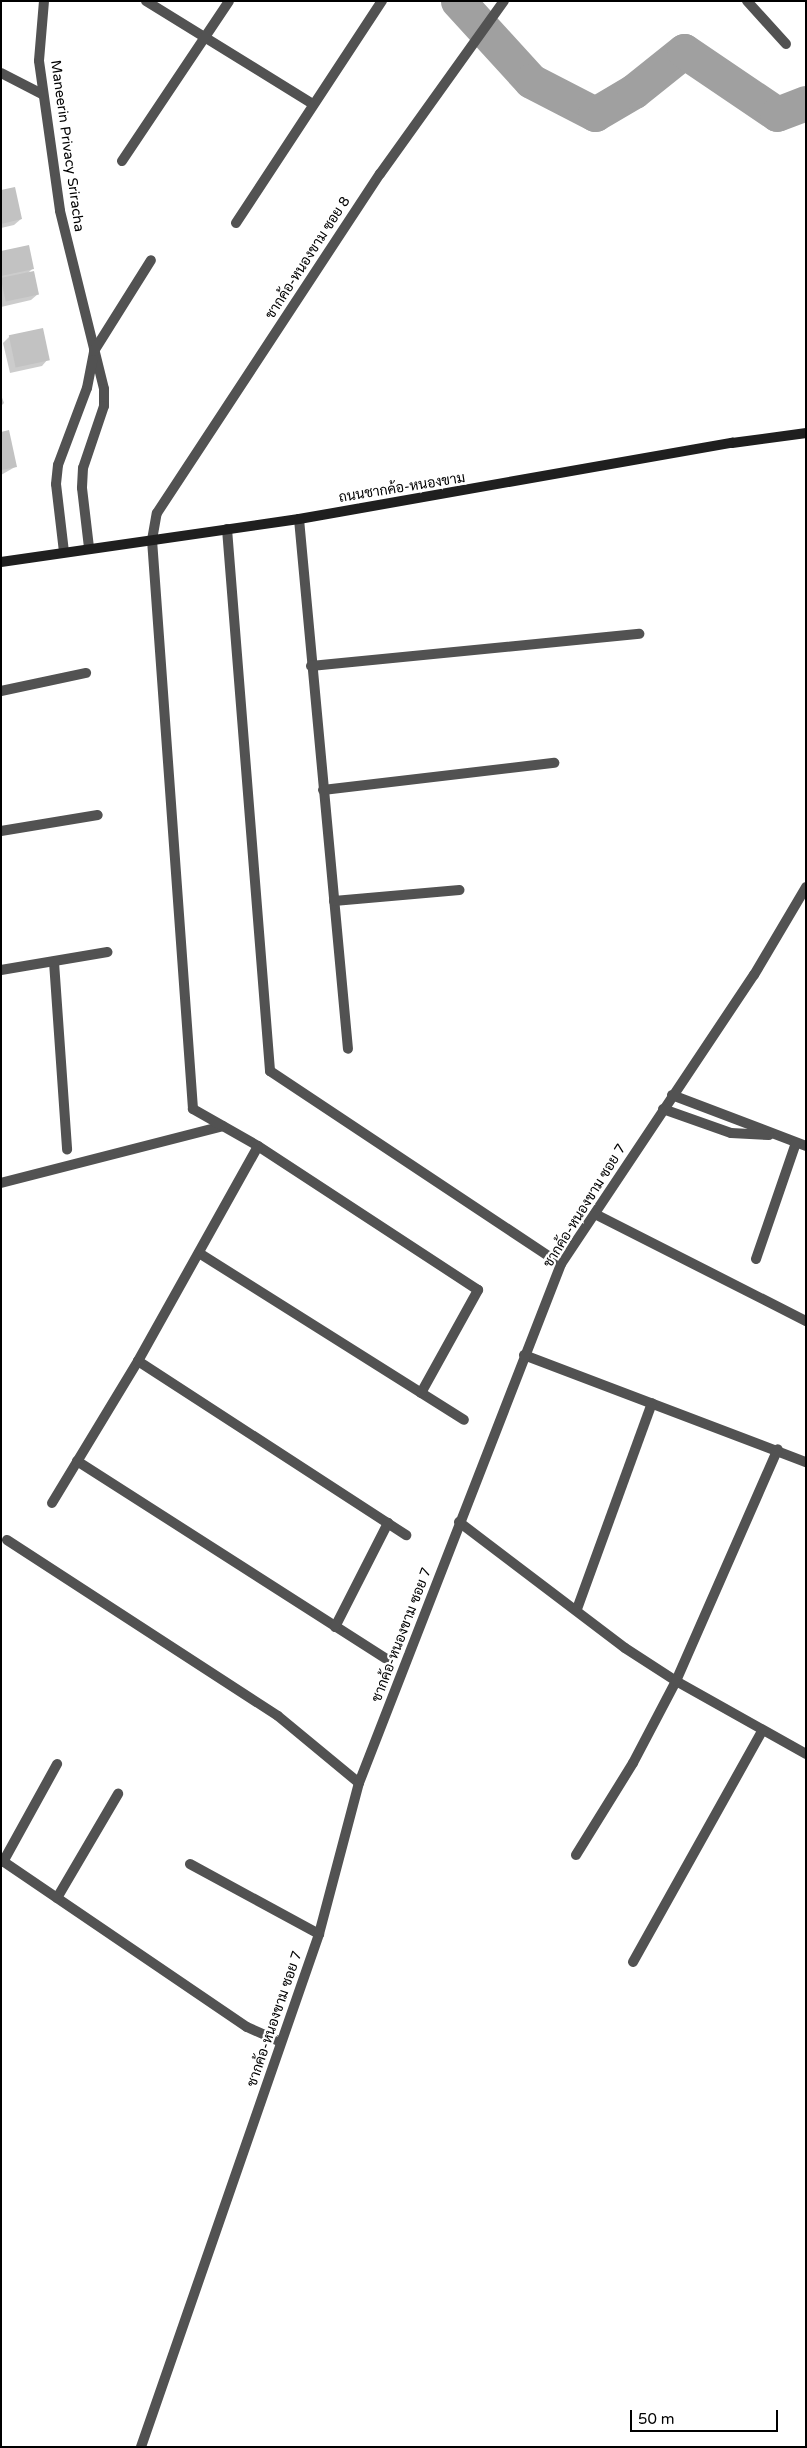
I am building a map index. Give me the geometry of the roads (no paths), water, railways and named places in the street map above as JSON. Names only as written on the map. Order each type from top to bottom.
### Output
[{"type":"street","name":"Maneerin Privacy Sriracha","points":[[44,1],[39,61],[42,94],[60,211],[104,388],[104,406],[83,468],[82,488],[89,548]]},
{"type":"street","points":[[146,1],[313,104]]},
{"type":"street","points":[[122,161],[229,1]]},
{"type":"street","points":[[236,223],[382,1]]},
{"type":"street","name":"ชากค้อ-หนองขาม ซอย 8","points":[[223,1126],[193,1109],[152,540],[157,513],[380,174],[504,1]]},
{"type":"street","points":[[747,1],[786,44]]},
{"type":"street","points":[[1,72],[42,94]]},
{"type":"street","points":[[94,351],[151,260]]},
{"type":"street","name":"Maneerin Privacy Sriracha","points":[[64,552],[56,484],[58,464],[88,388],[94,351]]},
{"type":"street","name":"ถนนชากค้อ-หนองขาม","points":[[1,562],[299,519],[732,443],[806,433]]},
{"type":"street","points":[[299,519],[311,666],[348,1049]]},
{"type":"street","points":[[227,529],[270,1071],[561,1264]]},
{"type":"street","points":[[311,666],[639,634]]},
{"type":"street","points":[[1,691],[86,673]]},
{"type":"street","points":[[323,790],[554,763]]},
{"type":"street","points":[[1,831],[98,815]]},
{"type":"street","name":"ชากค้อ-หนองขาม ซอย 7","points":[[141,2447],[319,1934],[359,1783],[561,1264],[672,1095],[754,975],[806,887]]},
{"type":"street","points":[[334,901],[460,890]]},
{"type":"street","points":[[1,970],[106,952]]},
{"type":"street","points":[[54,962],[67,1150]]},
{"type":"street","points":[[672,1095],[801,1145],[756,1259]]},
{"type":"street","points":[[663,1110],[732,1133],[775,1136]]},
{"type":"street","points":[[1,1183],[223,1126],[258,1146],[478,1290],[422,1393]]},
{"type":"street","points":[[52,1503],[200,1253],[258,1146]]},
{"type":"street","points":[[595,1214],[806,1321]]},
{"type":"street","points":[[200,1253],[464,1420]]},
{"type":"street","points":[[524,1355],[778,1449],[806,1462]]},
{"type":"street","points":[[138,1360],[406,1535]]},
{"type":"street","points":[[577,1609],[652,1403]]},
{"type":"street","points":[[576,1854],[633,1763],[676,1681],[778,1449]]},
{"type":"street","points":[[77,1461],[385,1658]]},
{"type":"street","points":[[335,1627],[388,1522]]},
{"type":"street","points":[[460,1522],[577,1609],[625,1648],[676,1681],[762,1731],[804,1750]]},
{"type":"street","points":[[7,1540],[278,1716],[359,1783]]},
{"type":"street","points":[[632,1962],[762,1731]]},
{"type":"street","points":[[57,1764],[2,1861],[247,2027],[281,2042]]},
{"type":"street","points":[[57,1898],[118,1794]]},
{"type":"street","points":[[190,1864],[319,1934]]},
{"type":"waterway","points":[[458,1],[531,81],[595,114],[634,91],[684,51],[777,114],[806,103]]}]
